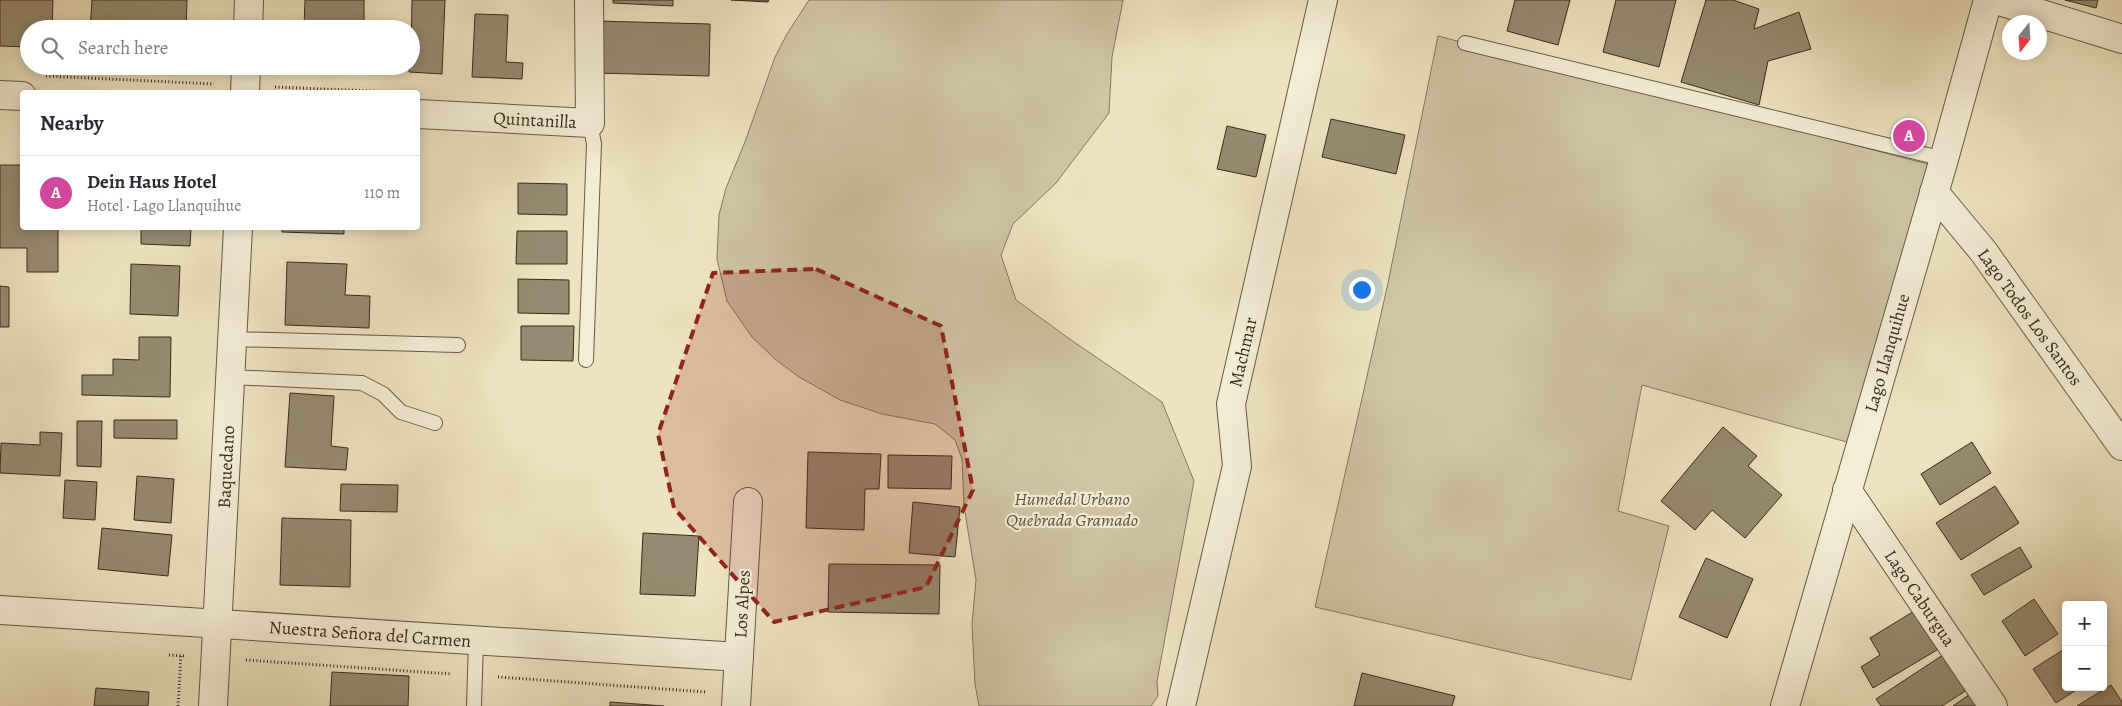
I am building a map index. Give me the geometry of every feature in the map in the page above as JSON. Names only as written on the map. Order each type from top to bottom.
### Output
[{"type":"street","points":[[248,20],[249,0]]},
{"type":"street","name":"Quintanilla","points":[[420,114],[590,123],[590,0]]},
{"type":"street","name":"Machmar","points":[[1181,706],[1236,466],[1231,404],[1323,0]]},
{"type":"street","name":"Lago Llanquihue","points":[[1785,706],[1944,159],[1988,0]]},
{"type":"street","points":[[1996,0],[2122,39]]},
{"type":"street","points":[[0,95],[31,86]]},
{"type":"street","name":"Lago Todos Los Santos","points":[[1934,192],[1983,250],[2122,446]]},
{"type":"street","name":"Baquedano","points":[[213,706],[238,230]]},
{"type":"street","name":"Lago Caburgua","points":[[1847,490],[1993,706]]},
{"type":"street","name":"Los Alpes","points":[[736,700],[748,502]]},
{"type":"street","name":"Nuestra Señora del Carmen","points":[[0,610],[739,657]]},
{"type":"lane","points":[[1465,43],[1944,159]]},
{"type":"lane","points":[[586,360],[594,144],[590,123]]},
{"type":"lane","points":[[232,339],[458,345]]},
{"type":"lane","points":[[230,376],[362,383],[383,394],[401,412],[435,423]]},
{"type":"lane","points":[[474,706],[476,641]]},
{"type":"path","points":[[31,86],[245,81],[375,90]]},
{"type":"path","points":[[162,654],[475,676],[736,700]]},
{"type":"highlighted area","points":[[816,269],[941,326],[973,490],[926,587],[774,622],[674,508],[658,434],[713,273]]},
{"type":"green space","name":"Humedal Urbano Quebrada Gramado","points":[[809,0],[1123,0],[1112,57],[1109,113],[1056,183],[1013,224],[1001,255],[1016,300],[1162,402],[1194,481],[1157,681],[1158,696],[1151,706],[979,706],[975,684],[972,624],[976,580],[964,506],[962,459],[955,440],[935,424],[882,414],[840,400],[799,377],[775,359],[752,337],[727,301],[717,259],[719,215],[726,188],[745,142],[775,57]]},
{"type":"green space","points":[[1438,36],[1935,166],[1854,444],[1642,385],[1618,511],[1669,526],[1631,680],[1315,607],[1388,283]]},
{"type":"building","points":[[0,0],[53,0],[52,20],[20,20],[20,47],[0,46]]},
{"type":"building","points":[[92,0],[187,0],[186,20],[91,20]]},
{"type":"building","points":[[305,0],[364,0],[364,20],[304,20]]},
{"type":"building","points":[[412,0],[445,0],[442,74],[420,73],[420,20],[412,20]]},
{"type":"building","points":[[613,0],[673,0],[673,6],[613,3]]},
{"type":"building","points":[[731,0],[769,0],[768,2]]},
{"type":"building","points":[[1515,0],[1570,0],[1558,45],[1507,31]]},
{"type":"building","points":[[1616,0],[1676,0],[1659,67],[1603,52]]},
{"type":"building","points":[[1706,0],[1733,0],[1759,9],[1754,29],[1799,12],[1811,49],[1768,61],[1759,105],[1681,82]]},
{"type":"building","points":[[2065,0],[2098,0],[2096,8]]},
{"type":"building","points":[[475,14],[508,15],[506,62],[523,63],[522,79],[472,77]]},
{"type":"building","points":[[597,21],[710,24],[709,76],[596,73]]},
{"type":"building","points":[[1331,119],[1405,135],[1396,174],[1322,157]]},
{"type":"building","points":[[1227,126],[1266,135],[1256,177],[1217,169]]},
{"type":"building","points":[[0,165],[20,165],[20,230],[58,230],[58,272],[27,272],[27,248],[0,248]]},
{"type":"building","points":[[518,183],[567,184],[567,215],[518,214]]},
{"type":"building","points":[[141,230],[191,230],[190,246],[141,244]]},
{"type":"building","points":[[282,230],[344,230],[344,234],[282,232]]},
{"type":"building","points":[[517,231],[567,231],[567,264],[516,264]]},
{"type":"building","points":[[287,262],[347,264],[345,295],[370,296],[369,328],[285,325]]},
{"type":"building","points":[[131,264],[180,266],[178,316],[130,314]]},
{"type":"building","points":[[518,279],[569,280],[569,314],[518,313]]},
{"type":"building","points":[[0,286],[9,287],[9,327],[0,327]]},
{"type":"building","points":[[521,326],[574,326],[573,361],[521,360]]},
{"type":"building","points":[[139,337],[171,337],[170,397],[82,395],[82,375],[113,375],[113,359],[139,360]]},
{"type":"building","points":[[290,393],[334,396],[331,446],[348,448],[346,470],[285,467]]},
{"type":"building","points":[[114,420],[177,420],[177,439],[114,438]]},
{"type":"building","points":[[77,421],[102,421],[101,467],[77,466]]},
{"type":"building","points":[[1723,427],[1757,456],[1748,466],[1782,495],[1745,538],[1712,510],[1695,530],[1661,501]]},
{"type":"building","points":[[40,432],[62,433],[60,476],[0,473],[1,443],[40,445]]},
{"type":"building","points":[[1972,442],[1991,473],[1940,505],[1921,474]]},
{"type":"building","points":[[808,452],[881,454],[879,489],[865,489],[864,530],[806,528]]},
{"type":"building","points":[[888,455],[952,456],[951,489],[888,488]]},
{"type":"building","points":[[137,476],[174,479],[171,523],[134,520]]},
{"type":"building","points":[[65,480],[97,482],[95,520],[63,518]]},
{"type":"building","points":[[341,484],[398,485],[397,512],[340,511]]},
{"type":"building","points":[[1995,486],[2019,523],[1961,560],[1936,523]]},
{"type":"building","points":[[913,502],[960,507],[955,557],[909,553]]},
{"type":"building","points":[[282,518],[351,520],[350,587],[280,585]]},
{"type":"building","points":[[102,528],[172,535],[168,576],[98,569]]},
{"type":"building","points":[[643,533],[699,536],[695,596],[640,594]]},
{"type":"building","points":[[2020,547],[2032,567],[1984,595],[1971,575]]},
{"type":"building","points":[[1706,558],[1753,579],[1727,638],[1679,617]]},
{"type":"building","points":[[829,564],[940,565],[939,614],[828,612]]},
{"type":"building","points":[[2034,599],[2058,634],[2025,656],[2002,621]]},
{"type":"building","points":[[1916,610],[1942,647],[1873,688],[1861,667],[1880,655],[1870,638]]},
{"type":"building","points":[[2062,651],[2062,691],[2075,691],[2056,703],[2033,669]]},
{"type":"building","points":[[1946,653],[1970,688],[1942,706],[1881,706],[1876,699]]},
{"type":"building","points":[[332,672],[409,676],[408,706],[330,706]]},
{"type":"building","points":[[1362,673],[1455,696],[1452,706],[1354,706]]},
{"type":"building","points":[[2111,685],[2122,702],[2122,706],[2077,706],[2101,691],[2107,691],[2107,687]]},
{"type":"building","points":[[96,688],[149,692],[148,706],[94,706]]},
{"type":"building","points":[[1973,692],[1982,706],[1953,706]]},
{"type":"building","points":[[610,702],[664,706],[610,706]]},
{"type":"place","name":"Dein Haus Hotel","points":[[1909,136]]}]
